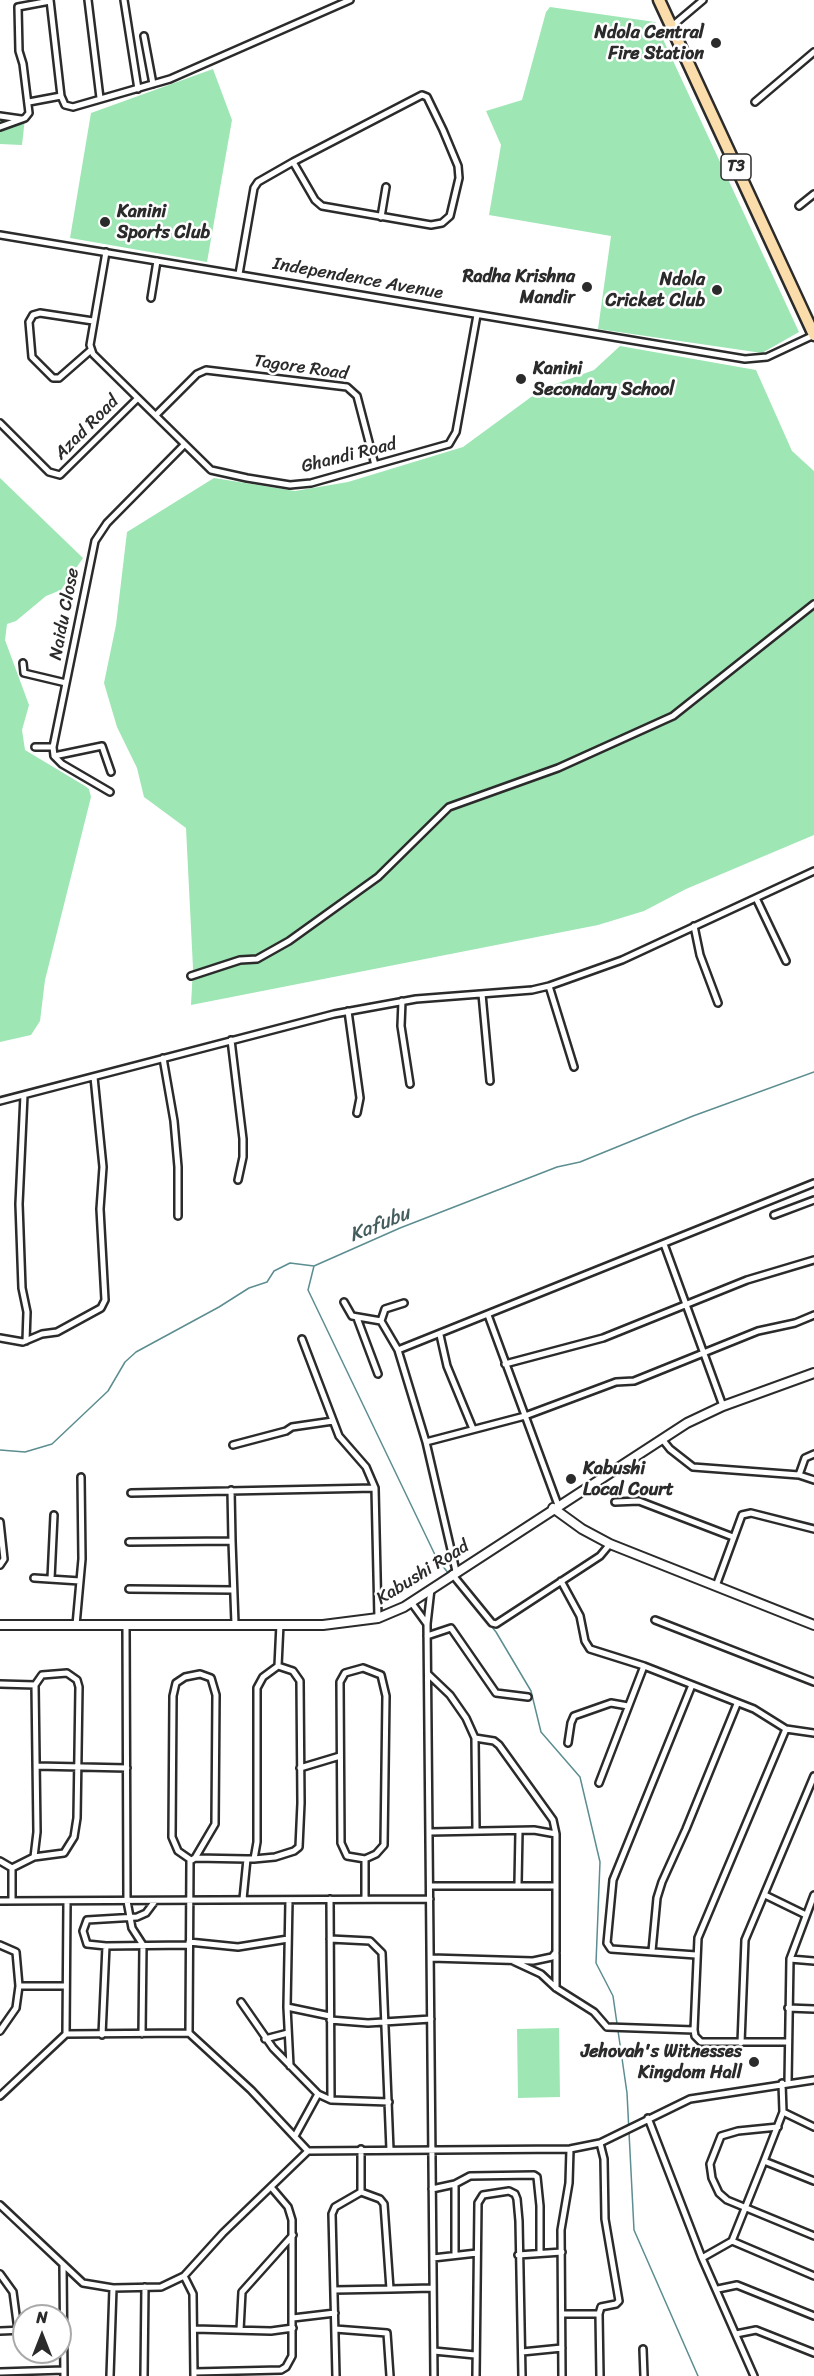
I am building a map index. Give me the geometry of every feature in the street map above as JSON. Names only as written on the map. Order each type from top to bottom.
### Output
[{"type":"highway","name":"T3","points":[[658,0],[814,335]]},
{"type":"main road","name":"Kabushi Road","points":[[0,1625],[344,1624],[378,1618],[411,1602],[701,1416],[814,1374]]},
{"type":"main road","points":[[556,1507],[582,1529],[610,1544],[814,1625]]},
{"type":"street","points":[[88,0],[100,98]]},
{"type":"street","points":[[124,0],[138,89]]},
{"type":"street","points":[[0,127],[29,115],[29,102],[19,51],[18,8],[50,1],[61,96],[65,105],[73,106],[153,84],[350,0]]},
{"type":"street","points":[[671,27],[703,0]]},
{"type":"street","points":[[144,36],[153,84]]},
{"type":"street","points":[[754,102],[814,52]]},
{"type":"street","points":[[29,102],[61,96]]},
{"type":"street","points":[[239,274],[254,188],[261,179],[293,162],[426,96],[458,166],[459,178],[451,213],[445,221],[435,225],[319,204],[293,162]]},
{"type":"street","points":[[0,116],[23,119]]},
{"type":"street","points":[[381,217],[386,187]]},
{"type":"street","points":[[800,206],[814,194]]},
{"type":"street","name":"Independence Avenue","points":[[0,235],[755,360],[767,357],[814,335]]},
{"type":"street","points":[[93,321],[40,313],[33,315],[30,322],[32,357],[53,378],[59,378],[91,350],[93,321],[105,252]]},
{"type":"street","points":[[151,298],[157,261]]},
{"type":"street","name":"Ghandi Road","points":[[91,350],[137,399],[156,414],[184,445],[214,471],[290,485],[334,478],[441,448],[453,441],[477,315]]},
{"type":"street","name":"Tagore Road","points":[[156,414],[202,371],[347,387],[353,390],[358,399],[375,465]]},
{"type":"street","name":"Azad Road","points":[[0,423],[49,472],[56,475],[71,466],[137,399]]},
{"type":"street","name":"Naidu Close","points":[[54,756],[53,747],[96,536],[184,445]]},
{"type":"street","points":[[191,976],[240,960],[257,959],[289,941],[378,877],[449,807],[558,768],[659,724],[707,691],[814,604]]},
{"type":"street","points":[[23,663],[24,673],[66,683]]},
{"type":"street","points":[[54,756],[102,746],[111,772]]},
{"type":"street","points":[[35,747],[53,747]]},
{"type":"street","points":[[54,756],[71,771],[110,792]]},
{"type":"street","points":[[0,1101],[348,1011],[402,1001],[532,990],[549,986],[622,960],[814,871]]},
{"type":"street","points":[[756,898],[786,961]]},
{"type":"street","points":[[694,926],[700,955],[718,1003]]},
{"type":"street","points":[[549,986],[574,1067]]},
{"type":"street","points":[[482,994],[490,1081]]},
{"type":"street","points":[[402,1001],[401,1026],[410,1084]]},
{"type":"street","points":[[348,1011],[360,1098],[357,1113]]},
{"type":"street","points":[[231,1040],[243,1139],[243,1157],[238,1180]]},
{"type":"street","points":[[163,1058],[174,1113],[178,1167],[178,1216]]},
{"type":"street","points":[[0,1338],[26,1341],[67,1328],[88,1312],[101,1308],[105,1300],[100,1209],[103,1167],[94,1077]]},
{"type":"street","points":[[24,1095],[19,1203],[22,1288],[27,1312],[26,1341]]},
{"type":"street","points":[[398,1350],[814,1184]]},
{"type":"street","points":[[774,1215],[814,1200]]},
{"type":"street","points":[[664,1244],[723,1406]]},
{"type":"street","points":[[505,1364],[603,1338],[747,1280],[814,1260]]},
{"type":"street","points":[[344,1302],[349,1312],[357,1318],[378,1374]]},
{"type":"street","points":[[381,1321],[385,1309],[404,1304]]},
{"type":"street","points":[[488,1315],[556,1507]]},
{"type":"street","points":[[426,1442],[525,1416],[616,1382],[648,1376],[758,1331],[795,1323],[814,1315]]},
{"type":"street","points":[[357,1318],[373,1318],[381,1321],[398,1350],[426,1442],[453,1573],[492,1623],[496,1624],[600,1556],[610,1544]]},
{"type":"street","points":[[440,1335],[447,1366],[472,1429]]},
{"type":"street","points":[[302,1339],[339,1436],[366,1467],[375,1488],[378,1618]]},
{"type":"street","points":[[233,1445],[286,1431],[292,1427],[333,1421]]},
{"type":"street","points":[[662,1439],[670,1449],[693,1467],[799,1475],[814,1480]]},
{"type":"street","points":[[799,1475],[805,1458],[814,1454]]},
{"type":"street","points":[[76,1625],[80,1581],[81,1477]]},
{"type":"street","points":[[131,1493],[375,1488]]},
{"type":"street","points":[[231,1490],[235,1624]]},
{"type":"street","points":[[615,1502],[639,1501],[733,1537]]},
{"type":"street","points":[[717,1586],[739,1520],[746,1514],[814,1529]]},
{"type":"street","points":[[51,1579],[54,1515]]},
{"type":"street","points":[[0,1522],[4,1559],[0,1564]]},
{"type":"street","points":[[129,1542],[232,1541]]},
{"type":"street","points":[[34,1578],[80,1581]]},
{"type":"street","points":[[561,1581],[580,1616],[586,1646],[754,1709],[786,1729],[814,1732]]},
{"type":"street","points":[[431,1588],[426,1624],[434,2376]]},
{"type":"street","points":[[129,1589],[233,1590]]},
{"type":"street","points":[[411,1602],[426,1624]]},
{"type":"street","points":[[655,1620],[814,1682]]},
{"type":"street","points":[[278,1666],[280,1624]]},
{"type":"street","points":[[126,1625],[128,1901],[129,1918],[143,1945],[142,2034]]},
{"type":"street","points":[[427,1636],[451,1628],[496,1693],[528,1697]]},
{"type":"street","points":[[189,2033],[189,1900],[193,1859],[215,1824],[216,1695],[212,1678],[200,1674],[185,1677],[176,1683],[173,1696],[172,1837],[178,1851],[193,1859],[254,1859],[288,1854],[299,1847],[300,1681],[293,1671],[278,1666]]},
{"type":"street","points":[[254,1859],[257,1842],[257,1688],[263,1677],[278,1666]]},
{"type":"street","points":[[599,1783],[644,1666]]},
{"type":"street","points":[[357,1669],[375,1671],[384,1679],[386,1696],[384,1845],[376,1854],[365,1859],[347,1856],[341,1849],[341,1677],[357,1669]]},
{"type":"street","points":[[12,1868],[34,1857],[64,1853],[72,1844],[77,1818],[79,1766],[77,1680],[67,1673],[42,1676],[35,1685],[37,1832],[34,1857]]},
{"type":"street","points":[[428,1674],[450,1695],[466,1718],[475,1738],[476,1829]]},
{"type":"street","points":[[0,1684],[35,1685]]},
{"type":"street","points":[[692,1685],[613,1880],[608,1947],[696,1955]]},
{"type":"street","points":[[568,1743],[574,1716],[610,1703],[628,1706]]},
{"type":"street","points":[[652,1951],[657,1898],[662,1882],[737,1704]]},
{"type":"street","points":[[786,1729],[698,1938],[694,2030],[695,2036],[701,2042],[787,2042]]},
{"type":"street","points":[[475,1738],[494,1741],[499,1745],[553,1820],[556,1834],[556,1988]]},
{"type":"street","points":[[300,1768],[340,1756]]},
{"type":"street","points":[[36,1766],[127,1768]]},
{"type":"street","points":[[741,2043],[742,1951],[814,1776]]},
{"type":"street","points":[[429,1832],[476,1829],[545,1830],[556,1834]]},
{"type":"street","points":[[518,1884],[519,1831]]},
{"type":"street","points":[[243,1899],[247,1859]]},
{"type":"street","points":[[365,1859],[365,1899]]},
{"type":"street","points":[[0,1861],[12,1868]]},
{"type":"street","points":[[12,1868],[12,1901]]},
{"type":"street","points":[[430,1886],[518,1884],[556,1886]]},
{"type":"street","points":[[765,1895],[806,1915]]},
{"type":"street","points":[[702,2258],[732,2241],[783,2112],[790,1959],[814,1895]]},
{"type":"street","points":[[330,1899],[331,2100]]},
{"type":"street","points":[[0,1901],[430,1899]]},
{"type":"street","points":[[155,1900],[146,1912],[129,1918],[87,1920],[83,1930],[87,1944],[106,1946],[189,1943],[238,1947],[288,1939]]},
{"type":"street","points":[[289,1900],[287,2007],[290,2066]]},
{"type":"street","points":[[66,2034],[67,1901]]},
{"type":"street","points":[[330,1940],[363,1940],[379,1949],[383,1959],[390,2150]]},
{"type":"street","points":[[0,1945],[16,1952],[19,1986],[16,2008],[0,2031]]},
{"type":"street","points":[[102,2035],[106,1946]]},
{"type":"street","points":[[431,1958],[546,1959],[556,1952]]},
{"type":"street","points":[[790,1959],[814,1961]]},
{"type":"street","points":[[512,1960],[541,1974],[556,1988],[594,2012],[607,2027],[694,2030]]},
{"type":"street","points":[[19,1986],[66,1986]]},
{"type":"street","points":[[241,2002],[266,2039],[318,2094],[331,2100],[389,2102]]},
{"type":"street","points":[[287,2007],[330,2018],[386,2022],[431,2019]]},
{"type":"street","points":[[788,2008],[814,2009]]},
{"type":"street","points":[[0,2096],[66,2034],[189,2033],[308,2151]]},
{"type":"street","points":[[266,2039],[288,2033]]},
{"type":"street","points":[[0,2205],[83,2283],[113,2288],[161,2287],[184,2276],[308,2151],[570,2150],[600,2143],[690,2099],[814,2080]]},
{"type":"street","points":[[295,2136],[318,2094]]},
{"type":"street","points":[[783,2112],[814,2127]]},
{"type":"street","points":[[648,2118],[702,2258],[718,2289],[754,2376]]},
{"type":"street","points":[[778,2127],[726,2133],[715,2149],[709,2169],[719,2193],[727,2200],[814,2236]]},
{"type":"street","points":[[600,2143],[604,2159],[604,2219],[619,2301],[616,2304],[601,2307],[598,2314],[600,2376]]},
{"type":"street","points":[[361,2192],[362,2149]]},
{"type":"street","points":[[562,2376],[561,2230],[570,2150]]},
{"type":"street","points":[[764,2161],[814,2181]]},
{"type":"street","points":[[432,2189],[455,2184],[470,2176],[534,2175],[537,2178],[540,2253]]},
{"type":"street","points":[[455,2184],[455,2255]]},
{"type":"street","points":[[184,2276],[193,2294],[194,2374],[240,2374],[286,2367],[293,2349],[293,2235],[288,2207],[271,2187]]},
{"type":"street","points":[[336,2376],[332,2214],[340,2204],[361,2192],[380,2199],[384,2204],[390,2289]]},
{"type":"street","points":[[476,2376],[480,2198],[509,2192],[515,2194],[517,2199],[522,2376]]},
{"type":"street","points":[[240,2330],[241,2297],[245,2287],[293,2235]]},
{"type":"street","points":[[732,2241],[814,2276]]},
{"type":"street","points":[[518,2255],[562,2252]]},
{"type":"street","points":[[433,2258],[477,2253]]},
{"type":"street","points":[[62,2304],[63,2265]]},
{"type":"street","points":[[0,2274],[13,2292],[16,2304]]},
{"type":"street","points":[[718,2289],[737,2285],[814,2316]]},
{"type":"street","points":[[144,2376],[145,2287]]},
{"type":"street","points":[[110,2376],[113,2288]]},
{"type":"street","points":[[334,2290],[433,2288]]},
{"type":"street","points":[[293,2318],[335,2313]]},
{"type":"street","points":[[562,2314],[598,2314]]},
{"type":"street","points":[[195,2330],[293,2328]]},
{"type":"street","points":[[335,2329],[387,2333],[390,2376]]},
{"type":"street","points":[[736,2334],[756,2330],[814,2353]]},
{"type":"street","points":[[522,2352],[562,2348]]},
{"type":"street","points":[[643,2349],[644,2376]]},
{"type":"street","points":[[434,2351],[475,2355]]},
{"type":"street","points":[[0,2372],[64,2373]]},
{"type":"green space","points":[[550,7],[655,22],[799,332],[762,353],[598,329],[611,236],[489,215],[501,145],[486,111],[522,100],[546,12]]},
{"type":"green space","points":[[213,69],[232,120],[207,262],[70,238],[91,113]]},
{"type":"green space","points":[[0,114],[25,118],[22,145],[0,144]]},
{"type":"green space","points":[[620,346],[756,370],[792,451],[814,471],[814,835],[686,889],[644,911],[598,925],[191,1005],[193,968],[186,828],[144,797],[137,768],[117,727],[104,683],[116,625],[127,532],[214,478],[295,491],[348,482],[463,447],[542,389],[594,370]]},
{"type":"green space","points":[[0,478],[83,558],[61,590],[46,596],[16,621],[7,624],[5,640],[29,705],[22,730],[25,750],[85,786],[89,789],[91,797],[45,980],[40,1021],[31,1035],[0,1042]]},
{"type":"green space","points":[[559,2028],[560,2097],[518,2098],[517,2029]]},
{"type":"waterway","name":"Kafubu","points":[[0,1450],[25,1452],[52,1444],[108,1391],[125,1362],[136,1352],[249,1288],[267,1282],[274,1271],[290,1263],[314,1266],[400,1228],[557,1167],[580,1162],[693,1116],[814,1072]]},
{"type":"waterway","points":[[314,1266],[308,1290],[437,1559],[449,1574]]},
{"type":"waterway","points":[[475,1606],[496,1632],[531,1691],[541,1732],[580,1777],[600,1862],[596,1963],[613,1996],[627,2093],[634,2230],[698,2376]]},
{"type":"place","name":"Ndola Central Fire Station","points":[[716,43]]},
{"type":"place","name":"Kanini Sports Club","points":[[105,222]]},
{"type":"place","name":"Radha Krishna Mandir","points":[[587,287]]},
{"type":"place","name":"Ndola Cricket Club","points":[[717,290]]},
{"type":"place","name":"Kanini Secondary School","points":[[521,379]]},
{"type":"place","name":"Kabushi Local Court","points":[[571,1479]]},
{"type":"place","name":"Jehovah's Witnesses Kingdom Hall","points":[[754,2062]]}]
